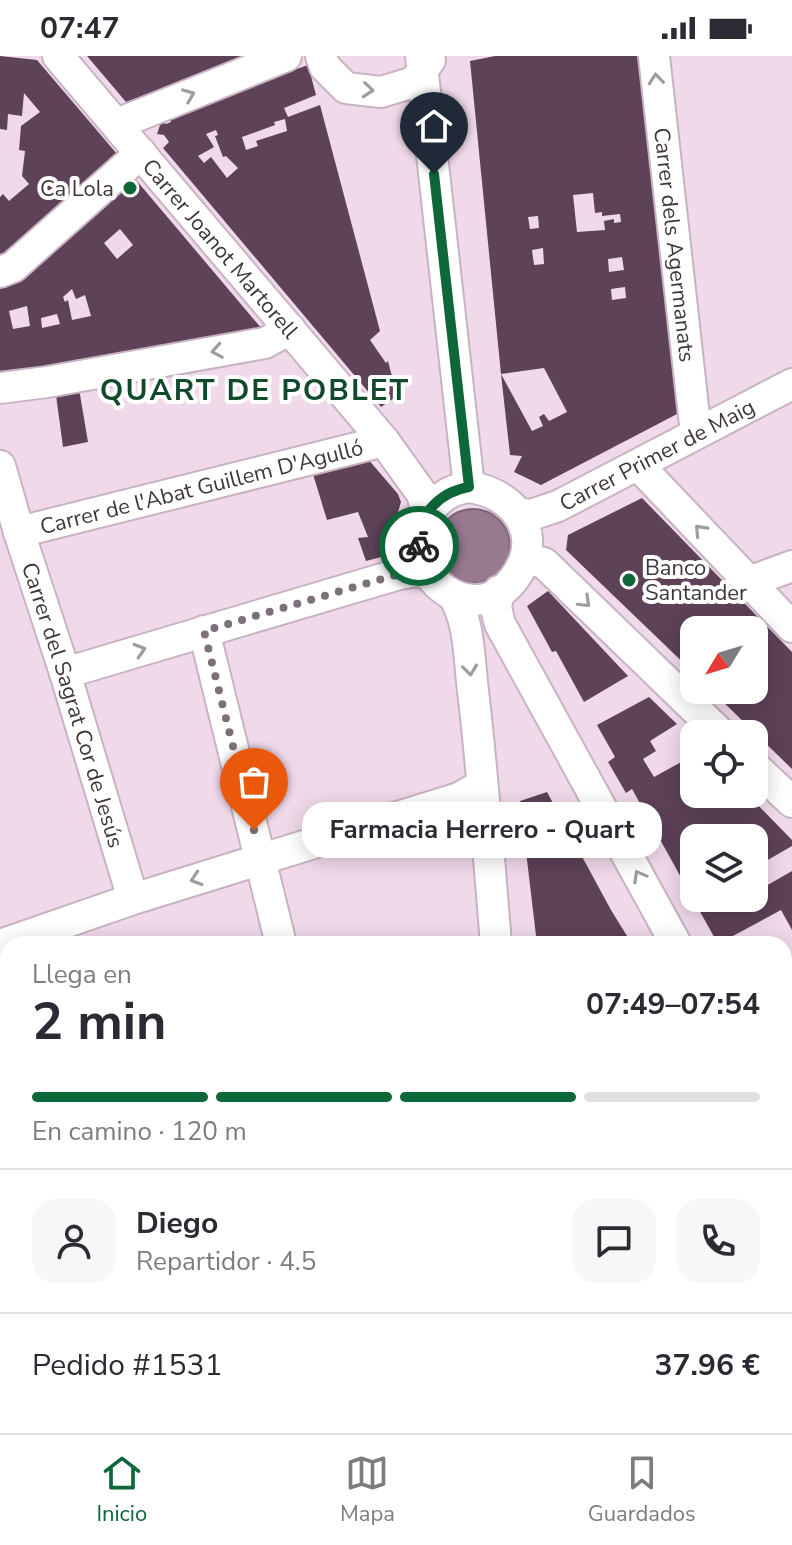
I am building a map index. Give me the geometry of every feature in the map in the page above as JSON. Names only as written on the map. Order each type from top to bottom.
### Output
[{"type":"street","name":"Carrer Joanot Martorell","points":[[58,56],[384,441],[422,494],[449,497]]},
{"type":"street","points":[[117,124],[286,56]]},
{"type":"street","points":[[321,56],[325,67],[346,88],[381,92],[414,82],[426,60]]},
{"type":"street","name":"Carrer dels Agermanats","points":[[654,56],[696,434]]},
{"type":"street","points":[[426,60],[449,497]]},
{"type":"street","points":[[0,272],[13,267],[141,153]]},
{"type":"street","points":[[0,388],[265,343],[290,329]]},
{"type":"street","name":"Carrer Primer de Maig","points":[[517,513],[531,515],[549,510],[792,384]]},
{"type":"street","name":"Carrer de l'Abat Guillem D'Agulló","points":[[19,532],[384,441]]},
{"type":"street","points":[[638,465],[792,627]]},
{"type":"street","name":"Carrer del Sagrat Cor de Jesús","points":[[0,466],[133,899]]},
{"type":"street","points":[[490,492],[517,513],[527,536],[527,551],[524,562],[509,585],[480,600],[464,600],[444,590],[427,573],[419,550],[421,524],[449,497],[490,492]]},
{"type":"street","points":[[524,562],[544,563],[707,720]]},
{"type":"street","points":[[749,582],[792,566]]},
{"type":"street","points":[[65,673],[399,574],[427,573]]},
{"type":"street","points":[[499,591],[496,608],[500,624],[672,936]]},
{"type":"street","points":[[453,595],[461,609],[465,626],[495,936]]},
{"type":"street","points":[[204,631],[279,936]]},
{"type":"street","points":[[768,779],[792,802]]},
{"type":"street","points":[[26,936],[261,858],[459,798],[482,785]]},
{"type":"shaded area","points":[[473,509],[494,515],[504,525],[510,546],[504,567],[494,577],[473,583],[452,577],[442,567],[436,546],[442,525],[452,515]]},
{"type":"building","points":[[0,56],[37,60],[117,154],[7,254],[0,256],[0,197],[3,194],[9,201],[29,184],[22,176],[25,151],[19,150],[21,126],[40,112],[24,93],[22,116],[8,114],[7,130],[0,129]]},
{"type":"building","points":[[87,56],[251,56],[126,102]]},
{"type":"building","points":[[495,56],[640,56],[679,413],[541,485],[514,472],[522,456],[510,455],[501,374],[470,61]],"holes":[[[593,193],[595,213],[602,212],[602,216],[620,214],[621,222],[614,223],[614,219],[604,221],[605,230],[577,232],[573,195]],[[538,216],[539,228],[530,229],[528,217]],[[543,248],[544,264],[534,265],[532,250]],[[622,257],[624,270],[609,272],[608,259]],[[625,287],[626,298],[612,300],[611,289]],[[544,368],[567,412],[549,421],[544,414],[539,417],[543,426],[532,431],[501,374]]]},
{"type":"building","points":[[308,65],[316,95],[284,108],[288,117],[320,105],[380,331],[370,340],[386,363],[388,361],[397,396],[381,407],[163,148],[169,142],[164,135],[157,134],[161,122],[171,122],[168,115]],"holes":[[[285,119],[287,131],[256,141],[258,146],[246,150],[242,137]],[[216,130],[218,135],[215,136],[223,157],[226,156],[238,168],[227,178],[211,157],[204,163],[198,156],[214,147],[206,134]]]},
{"type":"building","points":[[131,174],[262,329],[0,374],[0,279]],"holes":[[[120,229],[133,245],[117,259],[104,243]],[[72,289],[76,299],[85,295],[91,316],[72,320],[68,300],[65,302],[63,297]],[[27,306],[30,326],[13,329],[9,311]],[[57,314],[60,324],[42,328],[41,318]]]},
{"type":"building","points":[[78,383],[88,442],[63,447],[55,388]]},
{"type":"building","points":[[367,458],[398,494],[401,502],[385,556],[366,561],[358,538],[368,537],[358,512],[327,520],[312,471]]},
{"type":"building","points":[[642,498],[757,616],[680,616],[680,660],[566,550],[568,535]]},
{"type":"building","points":[[548,591],[628,676],[584,702],[527,606]]},
{"type":"building","points":[[768,627],[792,652],[792,769],[768,746],[768,720],[742,720],[725,704],[768,704]]},
{"type":"building","points":[[649,697],[677,724],[650,741],[656,751],[643,759],[654,777],[680,763],[680,808],[761,808],[792,840],[792,846],[768,860],[768,824],[680,824],[680,876],[632,789],[626,793],[608,762],[615,757],[597,725]]},
{"type":"building","points":[[547,792],[627,936],[536,936],[520,801]]},
{"type":"building","points":[[792,871],[792,930],[781,910],[733,936],[714,936],[700,912],[768,912],[768,885]]},
{"type":"way so far","points":[[254,830],[204,631],[399,574],[427,573],[419,546]]},
{"type":"place","name":"Ca Lola","points":[[130,188]]},
{"type":"place","name":"Banco Santander","points":[[629,580]]},
{"type":"place","name":"Farmacia Herrero - Quart","points":[[254,830]]},
{"type":"district","name":"QUART DE POBLET","points":[[255,390]]},
{"type":"route","points":[[419,546],[418,536],[427,512],[443,496],[469,487],[434,174]]}]
